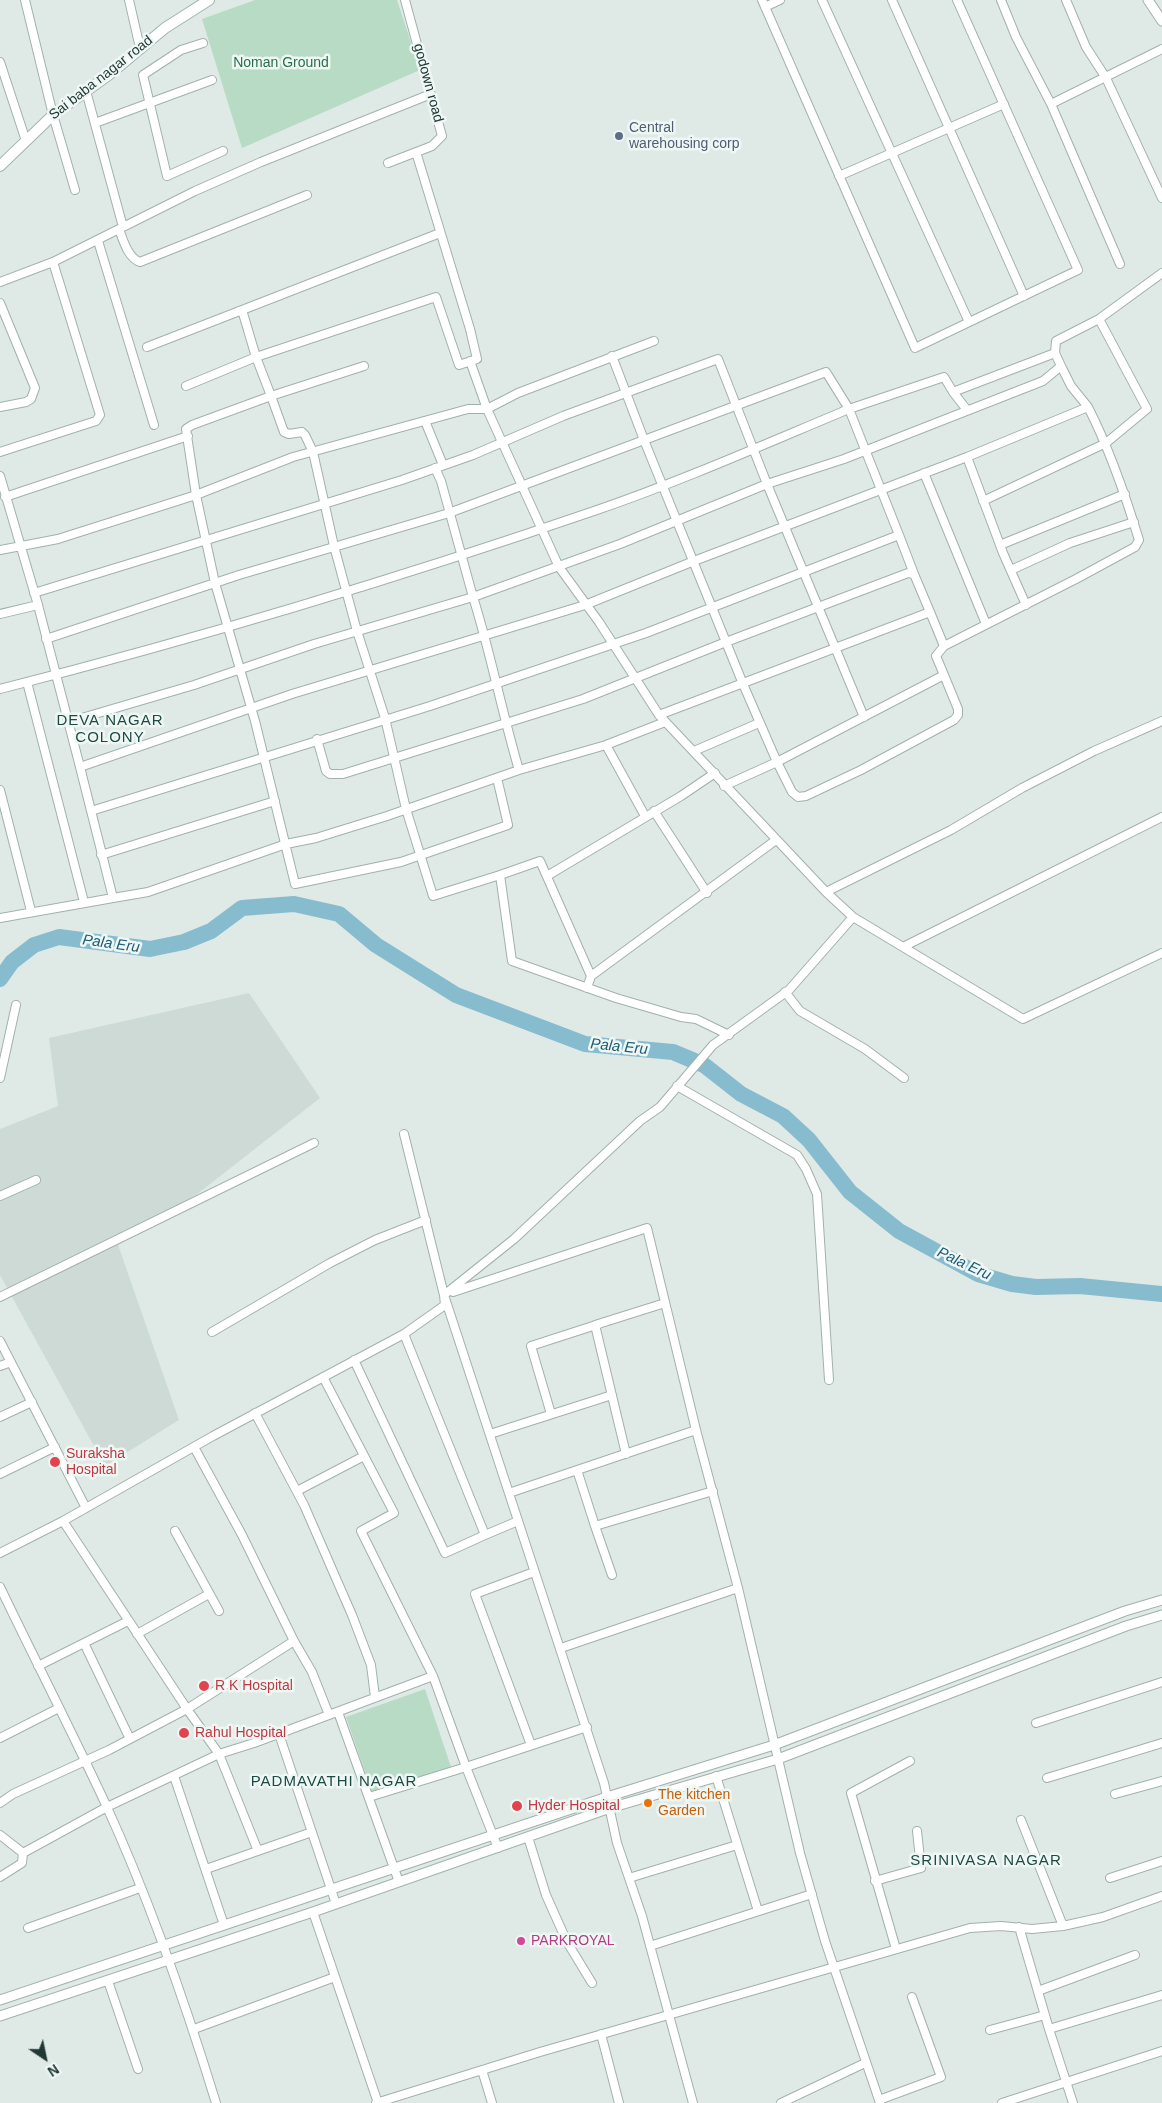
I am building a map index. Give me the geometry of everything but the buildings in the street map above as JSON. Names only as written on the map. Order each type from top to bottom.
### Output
[{"type":"main road","name":"Sai baba nagar road","points":[[0,166],[53,115],[165,28],[209,0]]},
{"type":"street","points":[[24,0],[53,115],[75,190]]},
{"type":"street","points":[[129,0],[140,48]]},
{"type":"street","name":"godown road","points":[[388,163],[432,146],[442,136],[405,0]]},
{"type":"street","points":[[780,0],[763,4],[915,348],[1078,270],[957,0]]},
{"type":"street","points":[[822,0],[970,322]]},
{"type":"street","points":[[892,0],[1024,296]]},
{"type":"street","points":[[1001,0],[1016,37],[1051,104],[1120,264]]},
{"type":"street","points":[[1066,0],[1086,47],[1106,78],[1162,198]]},
{"type":"street","points":[[1148,0],[1162,21]]},
{"type":"street","points":[[203,43],[181,50],[144,75],[167,176],[223,151]]},
{"type":"street","points":[[1051,104],[1162,49]]},
{"type":"street","points":[[0,62],[26,141]]},
{"type":"street","points":[[95,123],[212,80]]},
{"type":"street","points":[[86,91],[121,228],[130,253],[135,260],[140,262],[307,195]]},
{"type":"street","points":[[0,282],[53,262],[261,162],[431,94]]},
{"type":"street","points":[[839,176],[1004,104]]},
{"type":"street","points":[[186,386],[256,357],[436,297],[458,365],[477,359],[470,329],[416,152]]},
{"type":"street","points":[[147,347],[440,233]]},
{"type":"street","points":[[98,241],[154,425]]},
{"type":"street","points":[[0,452],[96,421],[100,415],[53,262]]},
{"type":"street","points":[[612,356],[644,440],[678,519],[759,722],[792,792],[798,797],[806,796],[876,762],[954,720],[958,715],[958,708],[936,656],[944,646],[1135,547],[1139,540],[1134,522],[1106,443],[1088,407],[1071,386],[1061,366],[1055,353],[1056,341],[1062,336],[1099,319],[1162,273]]},
{"type":"street","points":[[0,303],[35,388],[31,398],[26,402],[0,407]]},
{"type":"street","points":[[242,310],[256,357],[284,432],[305,434],[312,452],[326,502],[334,546],[357,631],[385,718],[406,809],[422,855],[433,896],[540,861],[591,976]]},
{"type":"street","points":[[983,501],[1106,443],[1147,409],[1099,319]]},
{"type":"street","points":[[0,550],[58,539],[196,495],[312,452],[468,409],[487,409],[518,393],[654,341]]},
{"type":"street","points":[[953,392],[1055,353]]},
{"type":"street","points":[[34,593],[206,541],[439,466],[626,392],[718,359],[784,527],[864,716]]},
{"type":"street","points":[[470,362],[487,409],[559,566],[659,715],[715,773],[724,786],[826,892],[853,917],[1023,1019],[1162,952]]},
{"type":"street","points":[[364,366],[271,396],[192,425],[186,429],[196,495],[206,541],[264,757],[295,884],[401,862],[508,825],[497,778]]},
{"type":"street","points":[[68,722],[357,631],[473,597],[559,566],[767,484],[865,451],[1043,380],[1061,366]]},
{"type":"street","points":[[46,640],[216,582],[449,513],[826,372],[849,410],[944,646]]},
{"type":"street","points":[[0,689],[228,626],[461,556],[663,486],[752,448],[849,410],[944,377],[966,410]]},
{"type":"street","points":[[80,767],[371,670],[585,605],[694,561],[967,457],[1088,407]]},
{"type":"street","points":[[425,421],[439,466],[449,513],[485,636],[506,725],[519,770]]},
{"type":"street","points":[[5,497],[188,436]]},
{"type":"street","points":[[967,457],[1000,545],[1026,605]]},
{"type":"street","points":[[924,473],[986,624]]},
{"type":"street","points":[[0,476],[38,605],[113,898]]},
{"type":"street","points":[[1000,545],[1125,494]]},
{"type":"street","points":[[1011,570],[1070,543],[1134,522]]},
{"type":"street","points":[[91,811],[496,684],[613,644],[899,535]]},
{"type":"street","points":[[317,739],[326,771],[330,774],[343,774],[506,725],[635,680],[817,606],[908,573],[914,574]]},
{"type":"street","points":[[0,614],[38,605]]},
{"type":"street","points":[[659,715],[930,612]]},
{"type":"street","points":[[724,786],[777,762],[944,675]]},
{"type":"street","points":[[27,682],[84,902]]},
{"type":"street","points":[[826,892],[951,830],[1022,788],[1086,755],[1162,721]]},
{"type":"street","points":[[0,918],[31,911],[148,892],[286,844],[316,838],[519,770],[606,745],[665,722]]},
{"type":"street","points":[[694,751],[759,722]]},
{"type":"street","points":[[606,745],[645,816]]},
{"type":"street","points":[[546,876],[715,773]]},
{"type":"street","points":[[0,790],[31,911]]},
{"type":"street","points":[[101,855],[275,801]]},
{"type":"street","points":[[654,811],[707,893]]},
{"type":"street","points":[[903,948],[1162,816]]},
{"type":"street","points":[[587,988],[591,976],[707,893],[776,840]]},
{"type":"street","points":[[500,875],[512,961],[587,988],[681,1017],[696,1019],[729,1035]]},
{"type":"street","points":[[444,1295],[514,1239],[640,1121],[660,1107],[713,1045],[785,992],[853,917]]},
{"type":"street","points":[[785,992],[800,1011],[865,1049],[904,1078]]},
{"type":"street","points":[[0,1078],[16,1005]]},
{"type":"street","points":[[677,1086],[797,1155],[806,1168],[818,1194],[830,1380]]},
{"type":"street","points":[[404,1134],[444,1295],[586,1727],[610,1808],[617,1843],[650,1946],[693,2103]]},
{"type":"street","points":[[0,1297],[314,1143]]},
{"type":"street","points":[[0,1196],[36,1180]]},
{"type":"street","points":[[212,1332],[330,1263],[375,1240],[426,1220]]},
{"type":"street","points":[[444,1295],[647,1228],[696,1430],[738,1588],[774,1745],[812,1894],[865,2063],[880,2102],[941,2077],[912,1997]]},
{"type":"street","points":[[0,1553],[63,1521],[255,1413],[404,1334],[444,1305],[444,1295]]},
{"type":"street","points":[[551,1414],[531,1346],[665,1302]]},
{"type":"street","points":[[601,1324],[596,1326],[626,1454]]},
{"type":"street","points":[[404,1334],[485,1535]]},
{"type":"street","points":[[0,1341],[86,1508]]},
{"type":"street","points":[[354,1360],[445,1553],[518,1521]]},
{"type":"street","points":[[0,1366],[11,1362]]},
{"type":"street","points":[[323,1377],[394,1513],[361,1531],[433,1676],[498,1848]]},
{"type":"street","points":[[490,1434],[612,1395]]},
{"type":"street","points":[[0,1418],[32,1402]]},
{"type":"street","points":[[255,1413],[297,1491],[352,1615],[371,1665],[375,1697]]},
{"type":"street","points":[[509,1493],[696,1430]]},
{"type":"street","points":[[0,1474],[55,1447]]},
{"type":"street","points":[[194,1447],[242,1535],[312,1672],[329,1715]]},
{"type":"street","points":[[297,1491],[364,1456]]},
{"type":"street","points":[[577,1470],[612,1575]]},
{"type":"street","points":[[595,1526],[713,1491]]},
{"type":"street","points":[[63,1521],[128,1621],[219,1754],[258,1851]]},
{"type":"street","points":[[175,1531],[218,1611]]},
{"type":"street","points":[[531,1745],[475,1594],[534,1572]]},
{"type":"street","points":[[0,1587],[107,1807],[194,2029],[216,2103]]},
{"type":"street","points":[[561,1648],[738,1588]]},
{"type":"street","points":[[137,1634],[209,1594]]},
{"type":"street","points":[[0,2000],[607,1797],[774,1745],[1124,1611],[1162,1600]]},
{"type":"street","points":[[0,2016],[336,1904],[610,1808],[778,1759],[1126,1626],[1162,1615]]},
{"type":"street","points":[[38,1666],[128,1621]]},
{"type":"street","points":[[0,1803],[13,1794],[85,1761],[187,1709],[294,1640]]},
{"type":"street","points":[[84,1643],[130,1739]]},
{"type":"street","points":[[23,1852],[107,1807],[219,1754],[279,1734],[433,1676]]},
{"type":"street","points":[[1036,1723],[1162,1682]]},
{"type":"street","points":[[0,1738],[59,1708]]},
{"type":"street","points":[[338,1712],[400,1882]]},
{"type":"street","points":[[369,1797],[586,1727]]},
{"type":"street","points":[[279,1734],[336,1904]]},
{"type":"street","points":[[1047,1778],[1162,1743]]},
{"type":"street","points":[[896,1949],[851,1793],[910,1761]]},
{"type":"street","points":[[174,1776],[224,1925]]},
{"type":"street","points":[[716,1776],[758,1911]]},
{"type":"street","points":[[1116,1794],[1162,1780]]},
{"type":"street","points":[[1021,1820],[1062,1926]]},
{"type":"street","points":[[206,1870],[312,1832]]},
{"type":"street","points":[[875,1881],[921,1868],[917,1832]]},
{"type":"street","points":[[0,1835],[23,1852]]},
{"type":"street","points":[[528,1837],[546,1896],[567,1942],[592,1983]]},
{"type":"street","points":[[629,1878],[737,1845]]},
{"type":"street","points":[[0,1877],[22,1863],[23,1852]]},
{"type":"street","points":[[1110,1878],[1162,1861]]},
{"type":"street","points":[[28,1928],[140,1888]]},
{"type":"street","points":[[650,1946],[812,1894]]},
{"type":"street","points":[[312,1912],[377,2103],[601,2034],[970,1928],[1062,1926],[1103,1917],[1162,1896]]},
{"type":"street","points":[[1019,1927],[1073,2103]]},
{"type":"street","points":[[1038,1991],[1134,1955]]},
{"type":"street","points":[[194,2029],[335,1978]]},
{"type":"street","points":[[108,1981],[138,2069]]},
{"type":"street","points":[[1049,2029],[1162,1995]]},
{"type":"street","points":[[990,2030],[1045,2015]]},
{"type":"street","points":[[601,2034],[616,2102]]},
{"type":"street","points":[[1002,2103],[1162,2051]]},
{"type":"street","points":[[781,2103],[865,2063]]},
{"type":"street","points":[[482,2070],[492,2103]]},
{"type":"shaded area","points":[[249,993],[320,1098],[196,1195],[116,1239],[179,1420],[105,1466],[0,1275],[0,1129],[58,1106],[49,1038]]},
{"type":"green space","name":"Noman Ground","points":[[255,0],[397,0],[420,70],[242,148],[202,19]]},
{"type":"green space","points":[[425,1689],[451,1767],[372,1792],[346,1717]]},
{"type":"waterway","name":"Pala Eru","points":[[0,979],[12,962],[34,945],[59,937],[150,949],[184,942],[211,931],[242,908],[294,904],[339,914],[376,945],[456,995],[585,1044],[673,1052],[704,1065],[741,1094],[783,1116],[809,1140],[850,1192],[899,1231],[978,1274],[1012,1284],[1036,1287],[1080,1286],[1162,1294]]},
{"type":"place","name":"Central warehousing corp","points":[[619,136]]},
{"type":"place","name":"Suraksha Hospital","points":[[55,1462]]},
{"type":"place","name":"R K Hospital","points":[[204,1686]]},
{"type":"place","name":"Rahul Hospital","points":[[184,1733]]},
{"type":"place","name":"The kitchen Garden","points":[[648,1803]]},
{"type":"place","name":"Hyder Hospital","points":[[517,1806]]},
{"type":"place","name":"PARKROYAL","points":[[521,1941]]},
{"type":"district","name":"DEVA NAGAR COLONY","points":[[110,730]]},
{"type":"district","name":"PADMAVATHI NAGAR","points":[[334,1782]]},
{"type":"district","name":"SRINIVASA NAGAR","points":[[986,1861]]}]
